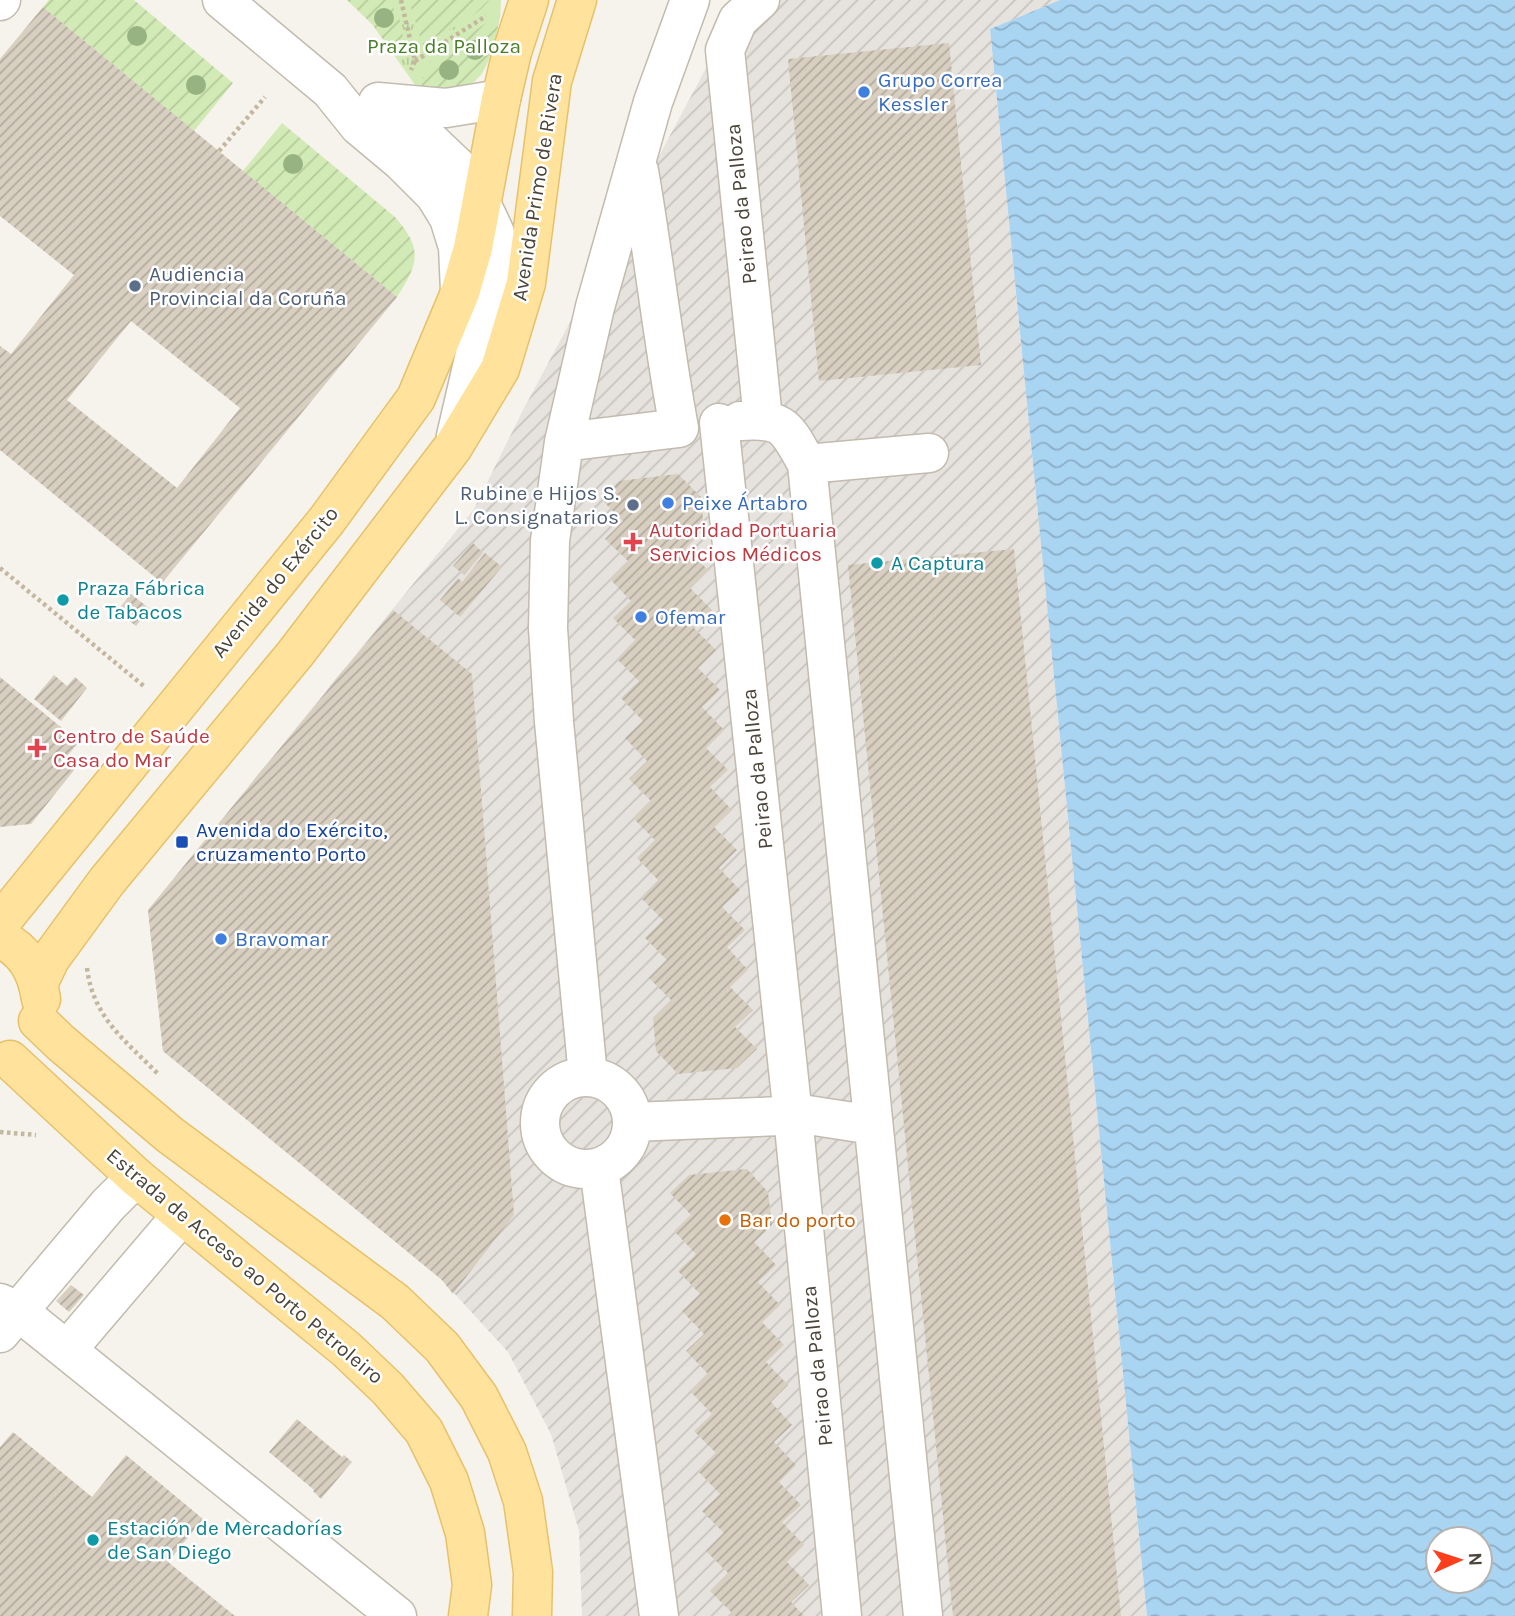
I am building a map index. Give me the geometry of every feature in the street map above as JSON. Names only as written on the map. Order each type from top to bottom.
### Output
[{"type":"main road","points":[[482,204],[501,99],[512,52],[529,0]]},
{"type":"main road","name":"Avenida Primo de Rivera","points":[[453,447],[500,369],[526,283],[552,81],[577,0]]},
{"type":"main road","name":"Avenida do Exército","points":[[0,922],[327,520],[408,410],[416,398],[460,293],[482,204]]},
{"type":"main road","points":[[39,982],[50,958],[107,881],[295,654],[453,447]]},
{"type":"main road","points":[[0,938],[11,943],[27,957],[39,982],[41,1003],[38,1021],[26,1046],[5,1063]]},
{"type":"main road","points":[[38,1021],[170,1135],[395,1302],[442,1347],[479,1397],[507,1452],[523,1502],[533,1572],[532,1616]]},
{"type":"main road","name":"Estrada de Acceso ao Porto Petroleiro","points":[[5,1063],[136,1177],[346,1349],[388,1389],[424,1431],[449,1481],[465,1533],[472,1585],[468,1616]]},
{"type":"main road","points":[[136,1177],[170,1135]]},
{"type":"street","points":[[222,0],[330,90],[359,125],[435,195],[449,218],[457,247],[460,293]]},
{"type":"street","points":[[588,1076],[554,722],[548,628],[550,541],[564,442],[595,307],[653,102],[690,0]]},
{"type":"street","name":"Peirao da Palloza","points":[[760,0],[738,20],[725,50],[763,419]]},
{"type":"street","points":[[330,90],[392,90],[446,108],[501,99]]},
{"type":"street","points":[[392,90],[428,139],[469,178],[497,243],[500,277],[475,354],[453,447]]},
{"type":"street","points":[[637,161],[650,235],[665,354],[679,428]]},
{"type":"street","points":[[564,442],[763,419],[788,429],[807,464],[923,1616]]},
{"type":"street","name":"Peirao da Palloza","points":[[719,423],[793,1116],[842,1616]]},
{"type":"street","points":[[807,464],[929,453]]},
{"type":"street","points":[[588,1076],[608,1082],[621,1092],[629,1106],[632,1122],[630,1138],[613,1161],[598,1168],[578,1169],[563,1164],[549,1152],[540,1129],[540,1113],[546,1098],[558,1086],[572,1078],[588,1076]]},
{"type":"street","points":[[632,1122],[808,1115],[873,1125]]},
{"type":"street","points":[[598,1168],[659,1616]]},
{"type":"street","points":[[136,1177],[6,1316],[67,1350],[397,1616]]},
{"type":"street","points":[[67,1350],[182,1215]]},
{"type":"path","points":[[401,0],[415,61]]},
{"type":"path","points":[[392,90],[415,61],[487,15]]},
{"type":"path","points":[[219,151],[265,97]]},
{"type":"path","points":[[0,568],[145,687]]},
{"type":"shaded area","points":[[749,0],[1060,0],[990,29],[1147,1616],[582,1616],[579,1531],[551,1434],[508,1352],[442,1280],[163,1051],[148,910],[474,509],[522,412],[728,27]]},
{"type":"green space","points":[[49,0],[134,0],[233,83],[194,131],[43,7]]},
{"type":"green space","name":"Praza da Palloza","points":[[347,0],[501,0],[495,38],[481,75],[420,92],[372,24]]},
{"type":"green space","points":[[347,0],[388,0],[399,17],[404,42],[391,50],[372,24]]},
{"type":"green space","points":[[409,0],[489,0],[468,19],[422,44]]},
{"type":"green space","points":[[501,13],[488,62],[477,79],[460,88],[420,92],[430,61]]},
{"type":"green space","points":[[282,123],[395,217],[404,228],[414,247],[415,256],[410,275],[397,297],[243,171]]},
{"type":"water","points":[[1060,0],[1515,0],[1515,1616],[1147,1616],[990,29]]},
{"type":"building","name":"Audiencia Provincial da Coruña","points":[[43,7],[397,297],[162,583],[0,450],[0,346],[11,354],[74,275],[0,216],[0,59]],"holes":[[[131,321],[240,408],[177,488],[67,400]]]},
{"type":"building","points":[[949,43],[981,365],[819,381],[788,59]]},
{"type":"building","points":[[678,474],[701,497],[704,530],[686,548],[708,570],[690,588],[712,610],[694,628],[716,650],[698,668],[720,690],[702,707],[724,730],[706,748],[728,770],[710,787],[732,810],[714,827],[737,850],[719,868],[740,890],[722,907],[745,930],[727,947],[748,970],[730,987],[753,1010],[735,1027],[757,1049],[737,1068],[678,1074],[656,1051],[653,1018],[671,1000],[649,978],[667,960],[645,938],[663,920],[641,898],[659,881],[637,858],[655,840],[633,818],[651,801],[629,779],[647,761],[625,738],[643,721],[621,698],[639,681],[617,659],[635,640],[613,618],[631,601],[610,579],[628,561],[605,539],[623,521],[601,499],[619,481]]},
{"type":"building","points":[[473,543],[483,553],[464,575],[453,566]]},
{"type":"building","points":[[1014,549],[1121,1616],[953,1616],[848,565]]},
{"type":"building","points":[[485,553],[502,567],[460,617],[440,600],[458,578],[462,582]]},
{"type":"building","points":[[131,594],[150,609],[136,626],[117,611]]},
{"type":"building","points":[[393,610],[472,674],[514,1215],[453,1294],[442,1280],[163,1051],[148,910]]},
{"type":"building","points":[[54,675],[67,686],[75,677],[87,688],[61,721],[34,699]]},
{"type":"building","name":"Centro de Saúde Casa do Mar","points":[[0,677],[79,742],[68,755],[79,764],[31,824],[0,827]]},
{"type":"building","points":[[747,1169],[768,1192],[772,1225],[754,1242],[776,1265],[758,1282],[780,1305],[762,1322],[784,1345],[766,1362],[788,1385],[771,1402],[792,1425],[774,1442],[796,1465],[779,1482],[801,1505],[782,1522],[804,1545],[787,1562],[809,1585],[791,1602],[804,1616],[729,1616],[732,1613],[710,1591],[728,1573],[706,1551],[724,1533],[702,1511],[720,1494],[698,1471],[716,1453],[694,1431],[712,1414],[690,1391],[708,1374],[686,1351],[704,1334],[682,1311],[700,1294],[678,1271],[696,1254],[674,1231],[691,1215],[670,1193],[689,1175]]},
{"type":"building","points":[[71,1285],[84,1295],[69,1312],[56,1301]]},
{"type":"building","points":[[297,1419],[342,1457],[344,1455],[352,1462],[321,1499],[269,1452]]},
{"type":"building","name":"Estación de Mercadorías de San Diego","points":[[13,1432],[92,1497],[126,1455],[203,1519],[168,1562],[235,1616],[0,1616],[0,1447]]},
{"type":"place","name":"Grupo Correa Kessler","points":[[864,92]]},
{"type":"place","name":"Audiencia Provincial da Coruña","points":[[135,286]]},
{"type":"place","name":"Peixe Ártabro","points":[[668,503]]},
{"type":"place","name":"Rubine e Hijos S. L. Consignatarios","points":[[633,505]]},
{"type":"place","name":"Autoridad Portuaria Servicios Médicos","points":[[633,542]]},
{"type":"place","name":"A Captura","points":[[877,563]]},
{"type":"place","name":"Praza Fábrica de Tabacos","points":[[63,600]]},
{"type":"place","name":"Ofemar","points":[[641,617]]},
{"type":"place","name":"Centro de Saúde Casa do Mar","points":[[37,748]]},
{"type":"place","name":"Avenida do Exército, cruzamento Porto","points":[[182,842]]},
{"type":"place","name":"Bravomar","points":[[221,939]]},
{"type":"place","name":"Bar do porto","points":[[725,1220]]},
{"type":"place","name":"Estación de Mercadorías de San Diego","points":[[93,1540]]}]
